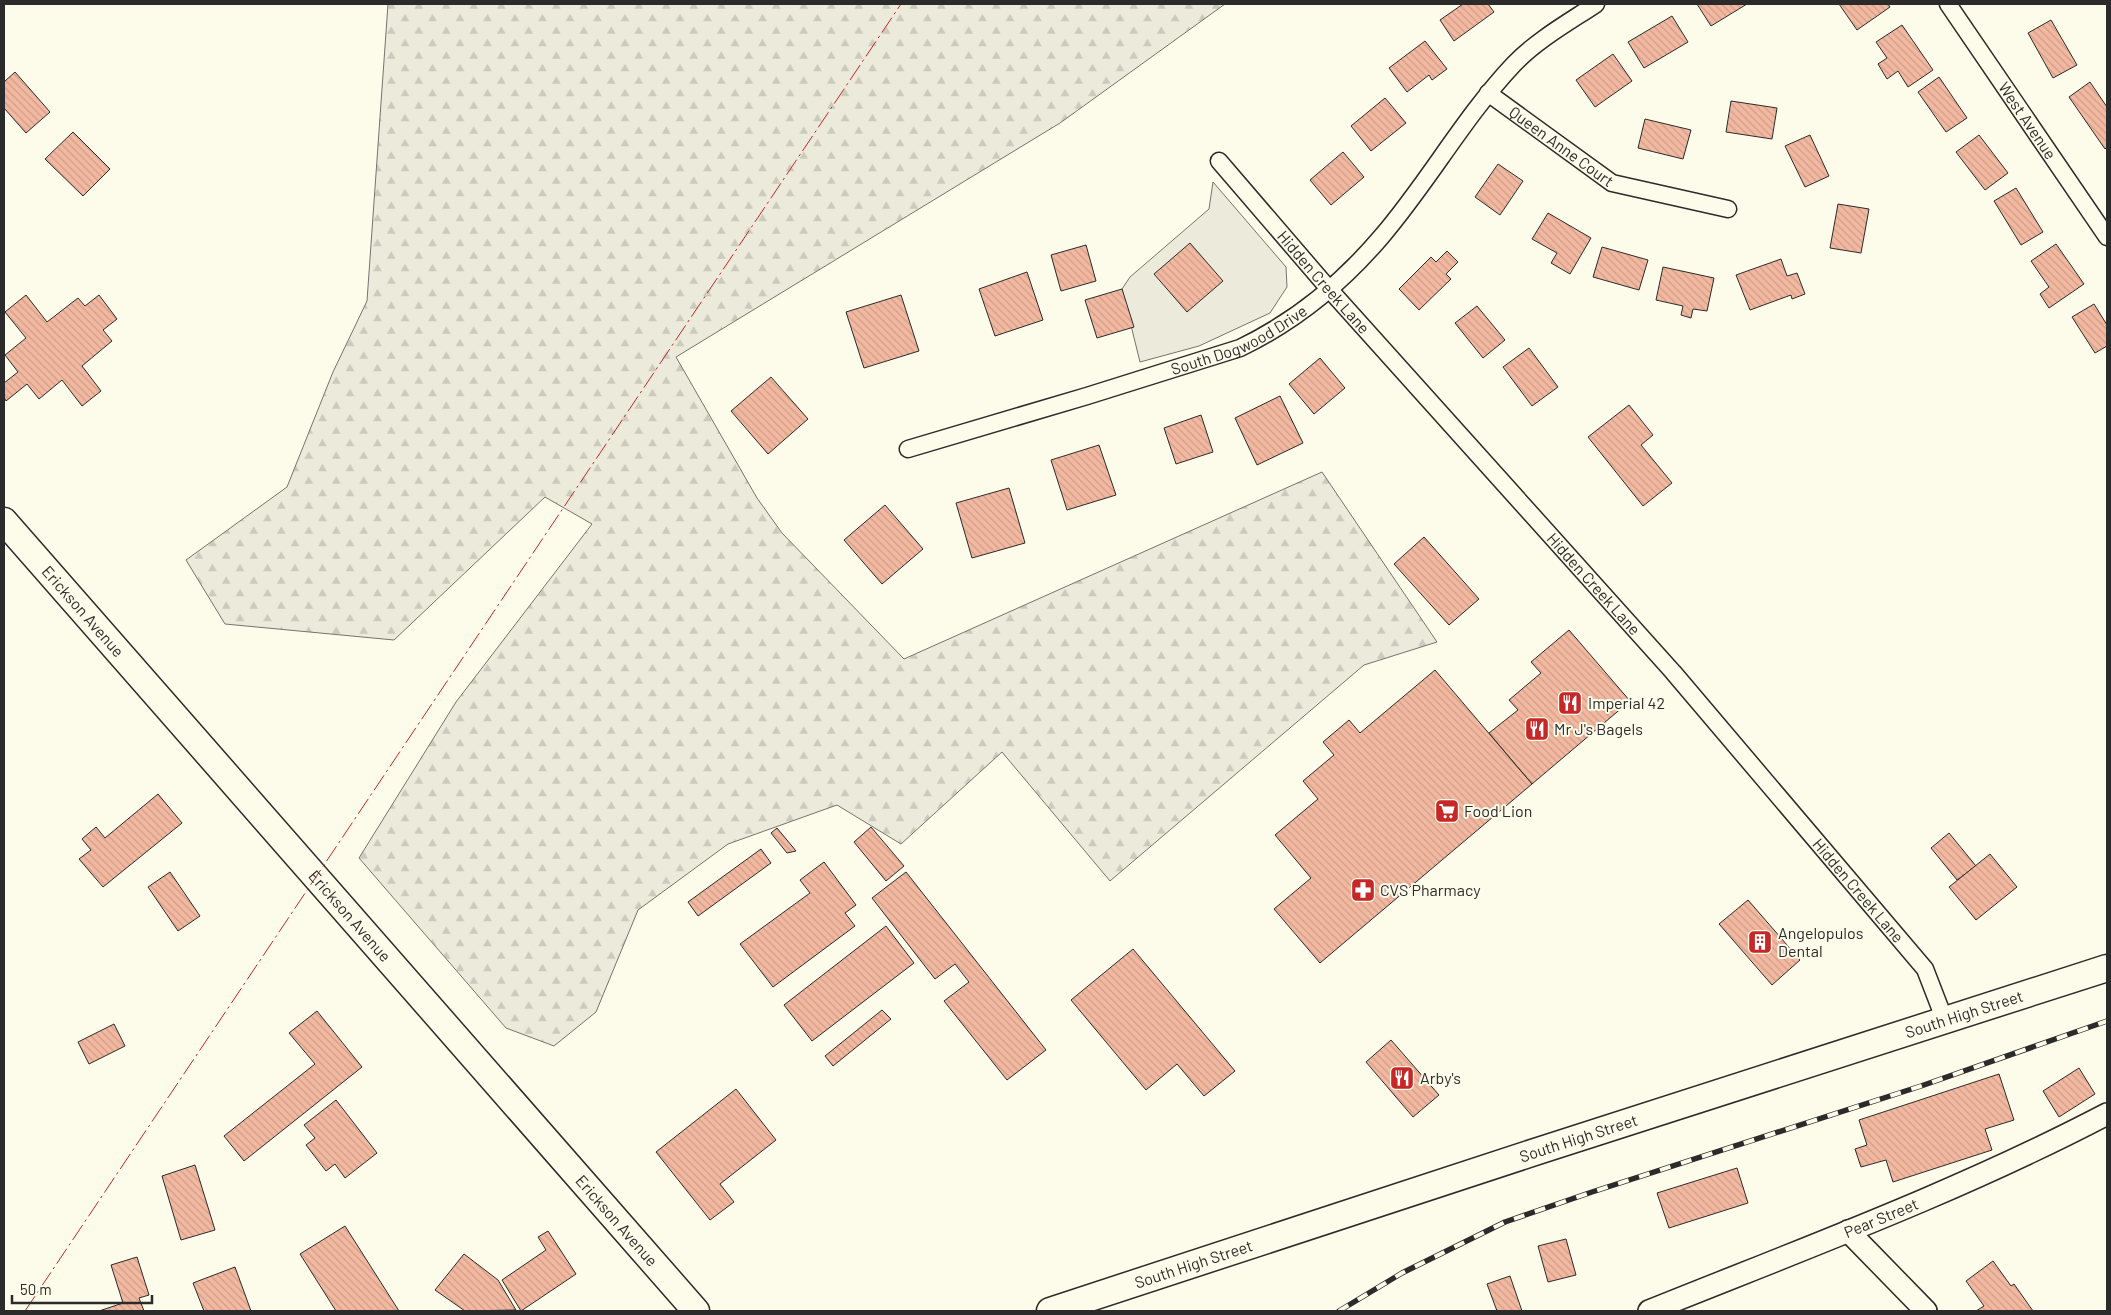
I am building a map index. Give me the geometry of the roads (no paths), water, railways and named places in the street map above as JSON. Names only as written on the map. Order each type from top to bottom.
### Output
[{"type":"main road","name":"Erickson Avenue","points":[[4,521],[696,1311]]},
{"type":"main road","name":"South High Street","points":[[1050,1311],[1547,1148],[2107,968]]},
{"type":"street","name":"South Dogwood Drive","points":[[908,449],[1240,348],[1279,326],[1329,289],[1382,235],[1488,94],[1515,63],[1542,40],[1596,4]]},
{"type":"street","name":"West Avenue","points":[[1948,4],[2107,237]]},
{"type":"street","name":"Queen Anne Court","points":[[1488,94],[1612,183],[1728,209]]},
{"type":"street","name":"Hidden Creek Lane","points":[[1219,161],[1329,289],[1674,672],[1925,969],[1942,1013],[1943,1021]]},
{"type":"street","name":"Pear Street","points":[[1649,1311],[1848,1231],[1986,1172],[2107,1114]]},
{"type":"street","points":[[1848,1231],[1926,1311]]},
{"type":"railway","points":[[1339,1311],[1402,1273],[1505,1222],[1921,1086],[2107,1021]]},
{"type":"place","name":"Imperial 42","points":[[1570,703]]},
{"type":"place","name":"Mr J's Bagels","points":[[1537,729]]},
{"type":"place","name":"Food Lion","points":[[1447,811]]},
{"type":"place","name":"CVS Pharmacy","points":[[1363,890]]},
{"type":"place","name":"Angelopulos Dental","points":[[1760,942]]},
{"type":"place","name":"Arby's","points":[[1402,1078]]}]
